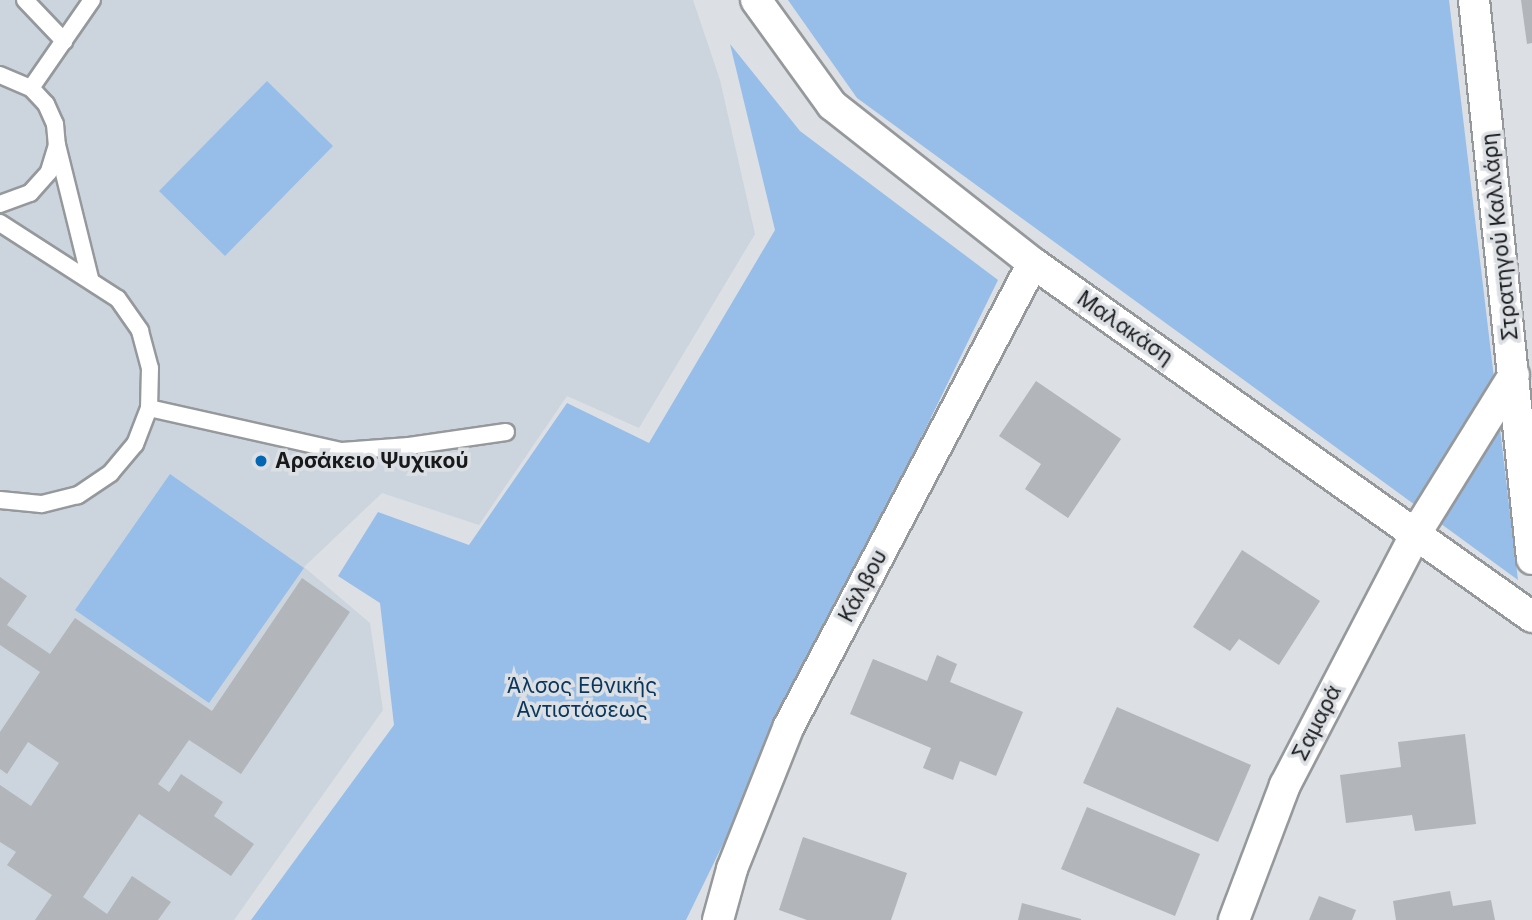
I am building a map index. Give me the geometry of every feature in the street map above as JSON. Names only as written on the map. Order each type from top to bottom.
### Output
[{"type":"street","name":"Μαλακάση","points":[[756,0],[832,105],[1033,263],[1532,617]]},
{"type":"street","name":"Στρατηγού Καλλάρη","points":[[1474,0],[1532,559]]},
{"type":"street","name":"Κάλβου","points":[[718,920],[733,869],[789,726],[1033,263]]},
{"type":"street","name":"Σαμαρά","points":[[1234,920],[1285,785],[1416,533],[1514,375]]},
{"type":"lane","points":[[25,0],[64,41]]},
{"type":"lane","points":[[31,88],[92,0]]},
{"type":"lane","points":[[0,75],[31,88],[55,124],[57,145],[90,278]]},
{"type":"lane","points":[[0,204],[30,193],[49,172],[57,145]]},
{"type":"lane","points":[[0,223],[90,278],[118,299],[139,331],[150,368],[149,408],[135,444],[111,473],[78,495],[41,504],[0,500]]},
{"type":"lane","points":[[149,408],[342,451],[506,432]]},
{"type":"shaded area","name":"Αρσάκειο Ψυχικού","points":[[0,0],[693,0],[720,80],[755,234],[639,428],[567,396],[479,525],[382,493],[304,567],[370,623],[383,710],[234,920],[0,920]]},
{"type":"green space","points":[[788,0],[1449,0],[1518,580],[857,98]]},
{"type":"green space","name":"Άλσος Εθνικής Αντιστάσεως","points":[[730,44],[800,131],[998,280],[686,920],[251,920],[394,725],[380,603],[338,576],[378,512],[469,545],[567,403],[649,443],[775,230]]},
{"type":"green space","points":[[267,81],[333,146],[225,256],[159,191]]},
{"type":"green space","points":[[170,474],[304,568],[209,703],[75,610]]},
{"type":"building","points":[[1521,0],[1532,0],[1532,43],[1527,44]]},
{"type":"building","points":[[1036,381],[1121,439],[1068,518],[1025,489],[1041,464],[999,436]]},
{"type":"building","points":[[1242,550],[1320,601],[1279,665],[1239,639],[1230,651],[1193,627]]},
{"type":"building","points":[[0,577],[27,596],[7,625],[50,654],[75,618],[212,711],[302,578],[350,612],[241,774],[189,740],[158,784],[169,792],[181,774],[223,802],[214,816],[254,844],[231,876],[139,814],[83,897],[107,914],[132,876],[171,902],[158,920],[35,920],[52,895],[7,865],[16,852],[0,842],[0,785],[31,806],[59,763],[28,742],[7,774],[0,769],[0,732],[40,672],[0,645]]},
{"type":"building","points":[[937,655],[957,664],[950,682],[1023,712],[996,776],[960,761],[953,780],[923,768],[931,748],[850,714],[873,659],[927,681]]},
{"type":"building","points":[[1117,707],[1251,765],[1218,842],[1083,783]]},
{"type":"building","points":[[1465,734],[1476,824],[1415,831],[1412,815],[1346,823],[1340,775],[1401,767],[1398,742]]},
{"type":"building","points":[[1087,807],[1200,854],[1175,916],[1061,869]]},
{"type":"building","points":[[803,837],[907,873],[891,920],[807,920],[779,910]]},
{"type":"building","points":[[1450,891],[1453,906],[1491,900],[1495,920],[1396,920],[1393,901]]},
{"type":"building","points":[[1319,896],[1356,910],[1352,920],[1309,920]]},
{"type":"building","points":[[1022,903],[1081,919],[1081,920],[1018,920]]},
{"type":"place","name":"Αρσάκειο Ψυχικού","points":[[261,461]]}]
